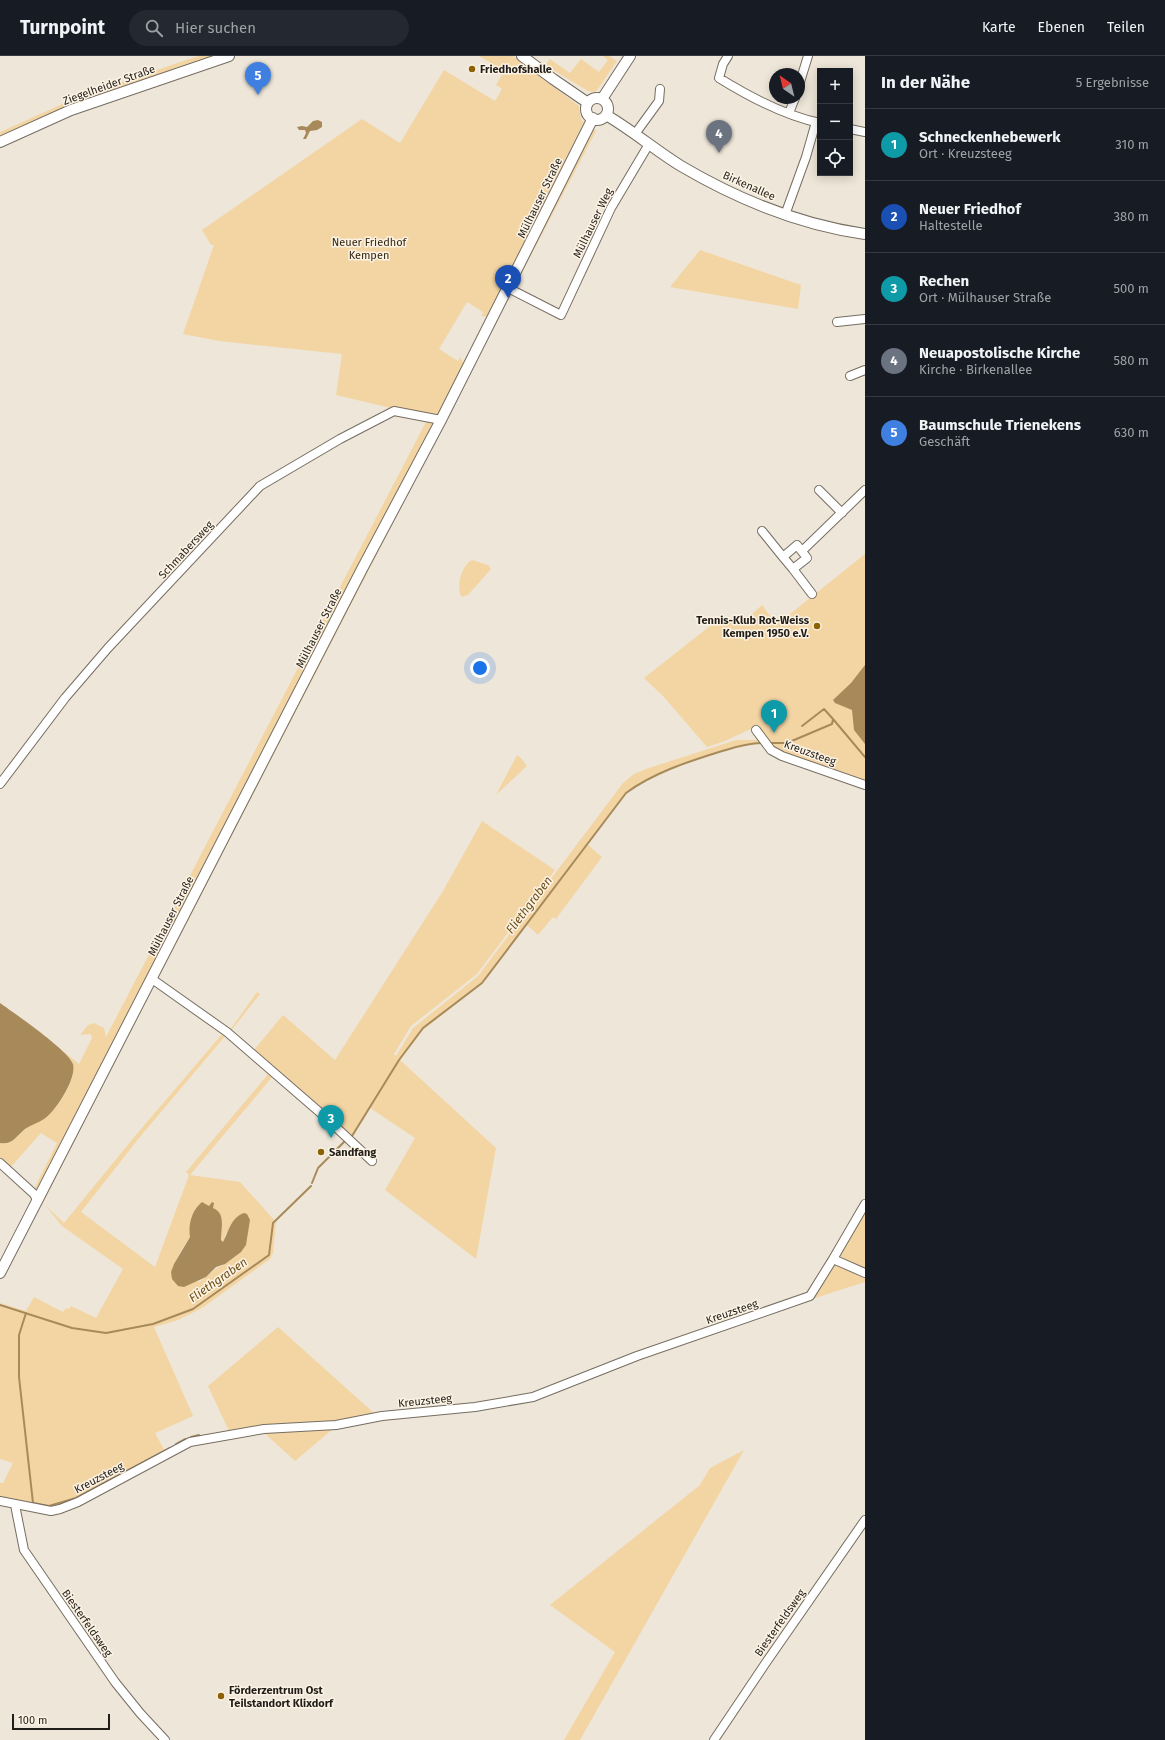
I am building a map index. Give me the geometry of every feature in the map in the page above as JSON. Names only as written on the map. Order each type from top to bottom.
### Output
[{"type":"street","name":"Ziegelheider Straße","points":[[0,142],[78,108],[228,56]]},
{"type":"street","points":[[522,56],[552,79],[588,103]]},
{"type":"street","points":[[602,100],[630,56]]},
{"type":"street","points":[[728,56],[723,64],[719,78],[741,91],[789,113],[817,122]]},
{"type":"street","points":[[804,68],[808,56]]},
{"type":"street","points":[[635,134],[659,101],[660,89]]},
{"type":"street","points":[[593,99],[602,100],[607,105],[606,115],[600,119],[593,118],[587,112],[588,103],[593,99]]},
{"type":"street","points":[[789,113],[793,104]]},
{"type":"street","name":"Birkenallee","points":[[606,115],[681,166],[720,186],[785,215],[831,228],[865,234]]},
{"type":"street","name":"Mülhauser Straße","points":[[0,1272],[362,570],[441,420],[593,118]]},
{"type":"street","points":[[785,215],[817,125]]},
{"type":"street","points":[[853,130],[865,132]]},
{"type":"street","name":"Mülhauser Weg","points":[[508,288],[561,315],[611,208],[649,144]]},
{"type":"street","points":[[837,322],[865,319]]},
{"type":"street","points":[[850,376],[865,370]]},
{"type":"street","name":"Schmabersweg","points":[[0,784],[79,681],[260,486],[340,439],[394,411],[441,420]]},
{"type":"street","points":[[819,490],[842,514]]},
{"type":"street","points":[[802,551],[842,514],[865,490]]},
{"type":"street","points":[[762,531],[812,594]]},
{"type":"street","points":[[783,557],[798,546],[807,558],[793,569]]},
{"type":"street","name":"Kreuzsteeg","points":[[756,730],[771,750],[782,756],[865,785]]},
{"type":"street","points":[[152,979],[227,1032],[324,1116],[372,1161]]},
{"type":"street","points":[[0,1164],[34,1194],[37,1200]]},
{"type":"street","name":"Kreuzsteeg","points":[[0,1501],[42,1510],[60,1509],[78,1502],[190,1442],[264,1429],[336,1425],[382,1416],[475,1407],[533,1397],[637,1356],[810,1296],[865,1204]]},
{"type":"street","points":[[833,1259],[865,1273]]},
{"type":"street","name":"Biesterfeldsweg","points":[[15,1505],[24,1550],[115,1682],[140,1713],[165,1740]]},
{"type":"street","name":"Biesterfeldsweg","points":[[714,1740],[865,1520]]},
{"type":"green space","points":[[198,56],[220,56],[0,139],[0,132],[78,97]]},
{"type":"green space","name":"Neuer Friedhof Kempen","points":[[479,56],[513,56],[579,106],[581,120],[584,122],[488,317],[481,316],[483,312],[467,302],[439,349],[458,361],[460,357],[464,364],[437,416],[395,409],[336,395],[342,354],[219,341],[183,334],[214,245],[211,245],[202,230],[362,119],[400,143],[444,70],[495,101],[502,89],[496,85],[504,71]]},
{"type":"green space","points":[[603,56],[609,56],[617,61],[595,92],[588,91],[545,65],[550,59],[570,73],[581,59],[599,72],[608,60]]},
{"type":"green space","points":[[593,128],[596,131],[514,288],[513,285]]},
{"type":"green space","points":[[700,250],[801,285],[798,309],[670,287]]},
{"type":"green space","points":[[510,296],[158,979],[214,865],[506,298]]},
{"type":"green space","points":[[427,420],[434,423],[39,1190],[34,1189],[57,1143],[41,1133],[10,1168],[0,1159],[0,1143],[8,1143],[25,1129],[44,1119],[60,1102],[72,1078],[73,1064],[59,1048],[79,1064],[92,1038],[91,1034],[80,1035],[88,1025],[94,1023],[104,1028],[106,1037]]},
{"type":"green space","points":[[865,554],[865,782],[781,754],[769,746],[759,725],[725,741],[707,747],[663,696],[644,678],[710,626],[751,615],[762,605],[771,617],[785,618]]},
{"type":"green space","points":[[472,560],[488,565],[491,569],[468,595],[462,597],[459,582],[465,566]]},
{"type":"green space","points":[[736,740],[761,740],[763,743],[712,754],[671,768],[637,785],[627,793],[611,812],[588,845],[602,857],[556,919],[553,917],[538,935],[527,925],[487,978],[424,1029],[400,1060],[496,1148],[476,1259],[385,1190],[415,1138],[370,1108],[352,1138],[233,1033],[254,1050],[283,1015],[335,1060],[443,891],[482,821],[555,870],[477,974],[411,1026],[394,1054],[396,1056],[413,1028],[478,976],[623,783],[634,774],[646,769]]},
{"type":"green space","points":[[517,755],[527,766],[496,795]]},
{"type":"green space","points":[[154,986],[43,1203],[41,1200]]},
{"type":"green space","points":[[154,986],[160,986],[227,1034],[273,1076],[190,1175],[240,1182],[276,1222],[273,1253],[270,1259],[202,1308],[178,1320],[154,1327],[193,1416],[155,1433],[165,1451],[77,1499],[62,1506],[49,1508],[0,1499],[0,1483],[3,1483],[13,1463],[0,1459],[0,1303],[26,1311],[34,1297],[63,1312],[66,1308],[69,1309],[71,1306],[96,1318],[123,1269],[62,1226],[45,1205],[64,1223],[135,1136],[223,1033]],"holes":[[[226,1035],[269,1073],[186,1172],[189,1175],[155,1267],[81,1212],[139,1138]],[[214,1203],[212,1208],[222,1219],[221,1240],[223,1242],[227,1231],[225,1264],[199,1282],[171,1272],[179,1254]]]},
{"type":"green space","points":[[257,992],[260,994],[231,1031],[230,1030]]},
{"type":"green space","points":[[865,1210],[865,1270],[845,1261],[839,1254]]},
{"type":"green space","points":[[837,1263],[865,1277],[865,1282],[806,1301],[815,1296],[834,1264]]},
{"type":"green space","points":[[278,1327],[375,1414],[334,1422],[229,1431],[208,1386]]},
{"type":"green space","points":[[334,1428],[295,1461],[262,1431]]},
{"type":"green space","points":[[744,1450],[580,1740],[564,1740],[615,1652],[550,1605],[700,1485],[710,1468]]},
{"type":"shaded area","points":[[318,120],[322,122],[322,127],[317,130],[310,131],[306,139],[303,139],[306,133],[305,130],[299,130],[297,127],[307,127],[313,121]]},
{"type":"shaded area","points":[[865,665],[865,744],[854,730],[852,710],[835,703],[833,700],[851,683]]},
{"type":"shaded area","points":[[0,1003],[51,1041],[69,1058],[73,1064],[72,1077],[60,1102],[49,1115],[25,1129],[8,1143],[0,1143]]},
{"type":"shaded area","points":[[202,1202],[209,1206],[212,1202],[214,1203],[213,1208],[220,1213],[222,1221],[221,1240],[223,1242],[230,1226],[236,1218],[244,1213],[247,1214],[250,1220],[246,1245],[241,1252],[225,1264],[216,1267],[206,1277],[184,1287],[178,1286],[172,1279],[171,1272],[190,1237],[190,1222],[193,1213]]},
{"type":"waterway","points":[[802,726],[824,709],[833,719]]},
{"type":"waterway","name":"Fliethgraben","points":[[768,743],[787,743],[832,724],[833,719],[865,757]]},
{"type":"waterway","name":"Fliethgraben","points":[[352,1136],[399,1060],[423,1028],[482,983],[626,793],[647,780],[683,764],[740,746],[761,743]]},
{"type":"waterway","name":"Fliethgraben","points":[[312,1183],[318,1168],[345,1141]]},
{"type":"waterway","name":"Fliethgraben","points":[[0,1305],[72,1328],[106,1333],[153,1324],[193,1309],[269,1255],[273,1223],[311,1186]]},
{"type":"waterway","points":[[26,1313],[19,1335],[19,1377],[33,1503],[49,1506],[76,1498],[170,1448]]},
{"type":"waterway","points":[[191,1437],[199,1435]]},
{"type":"waterway","points":[[176,1444],[185,1439]]},
{"type":"place","name":"Friedhofshalle","points":[[472,69]]},
{"type":"place","name":"Baumschule Trienekens","points":[[258,95]]},
{"type":"place","name":"Neuapostolische Kirche","points":[[719,153]]},
{"type":"place","name":"Neuer Friedhof","points":[[508,298]]},
{"type":"place","name":"Tennis-Klub Rot-Weiss Kempen 1950 e.V.","points":[[817,626]]},
{"type":"place","name":"Schneckenhebewerk","points":[[774,733]]},
{"type":"place","name":"Rechen","points":[[331,1138]]},
{"type":"place","name":"Sandfang","points":[[321,1152]]},
{"type":"place","name":"Förderzentrum Ost Teilstandort Klixdorf","points":[[221,1696]]}]
